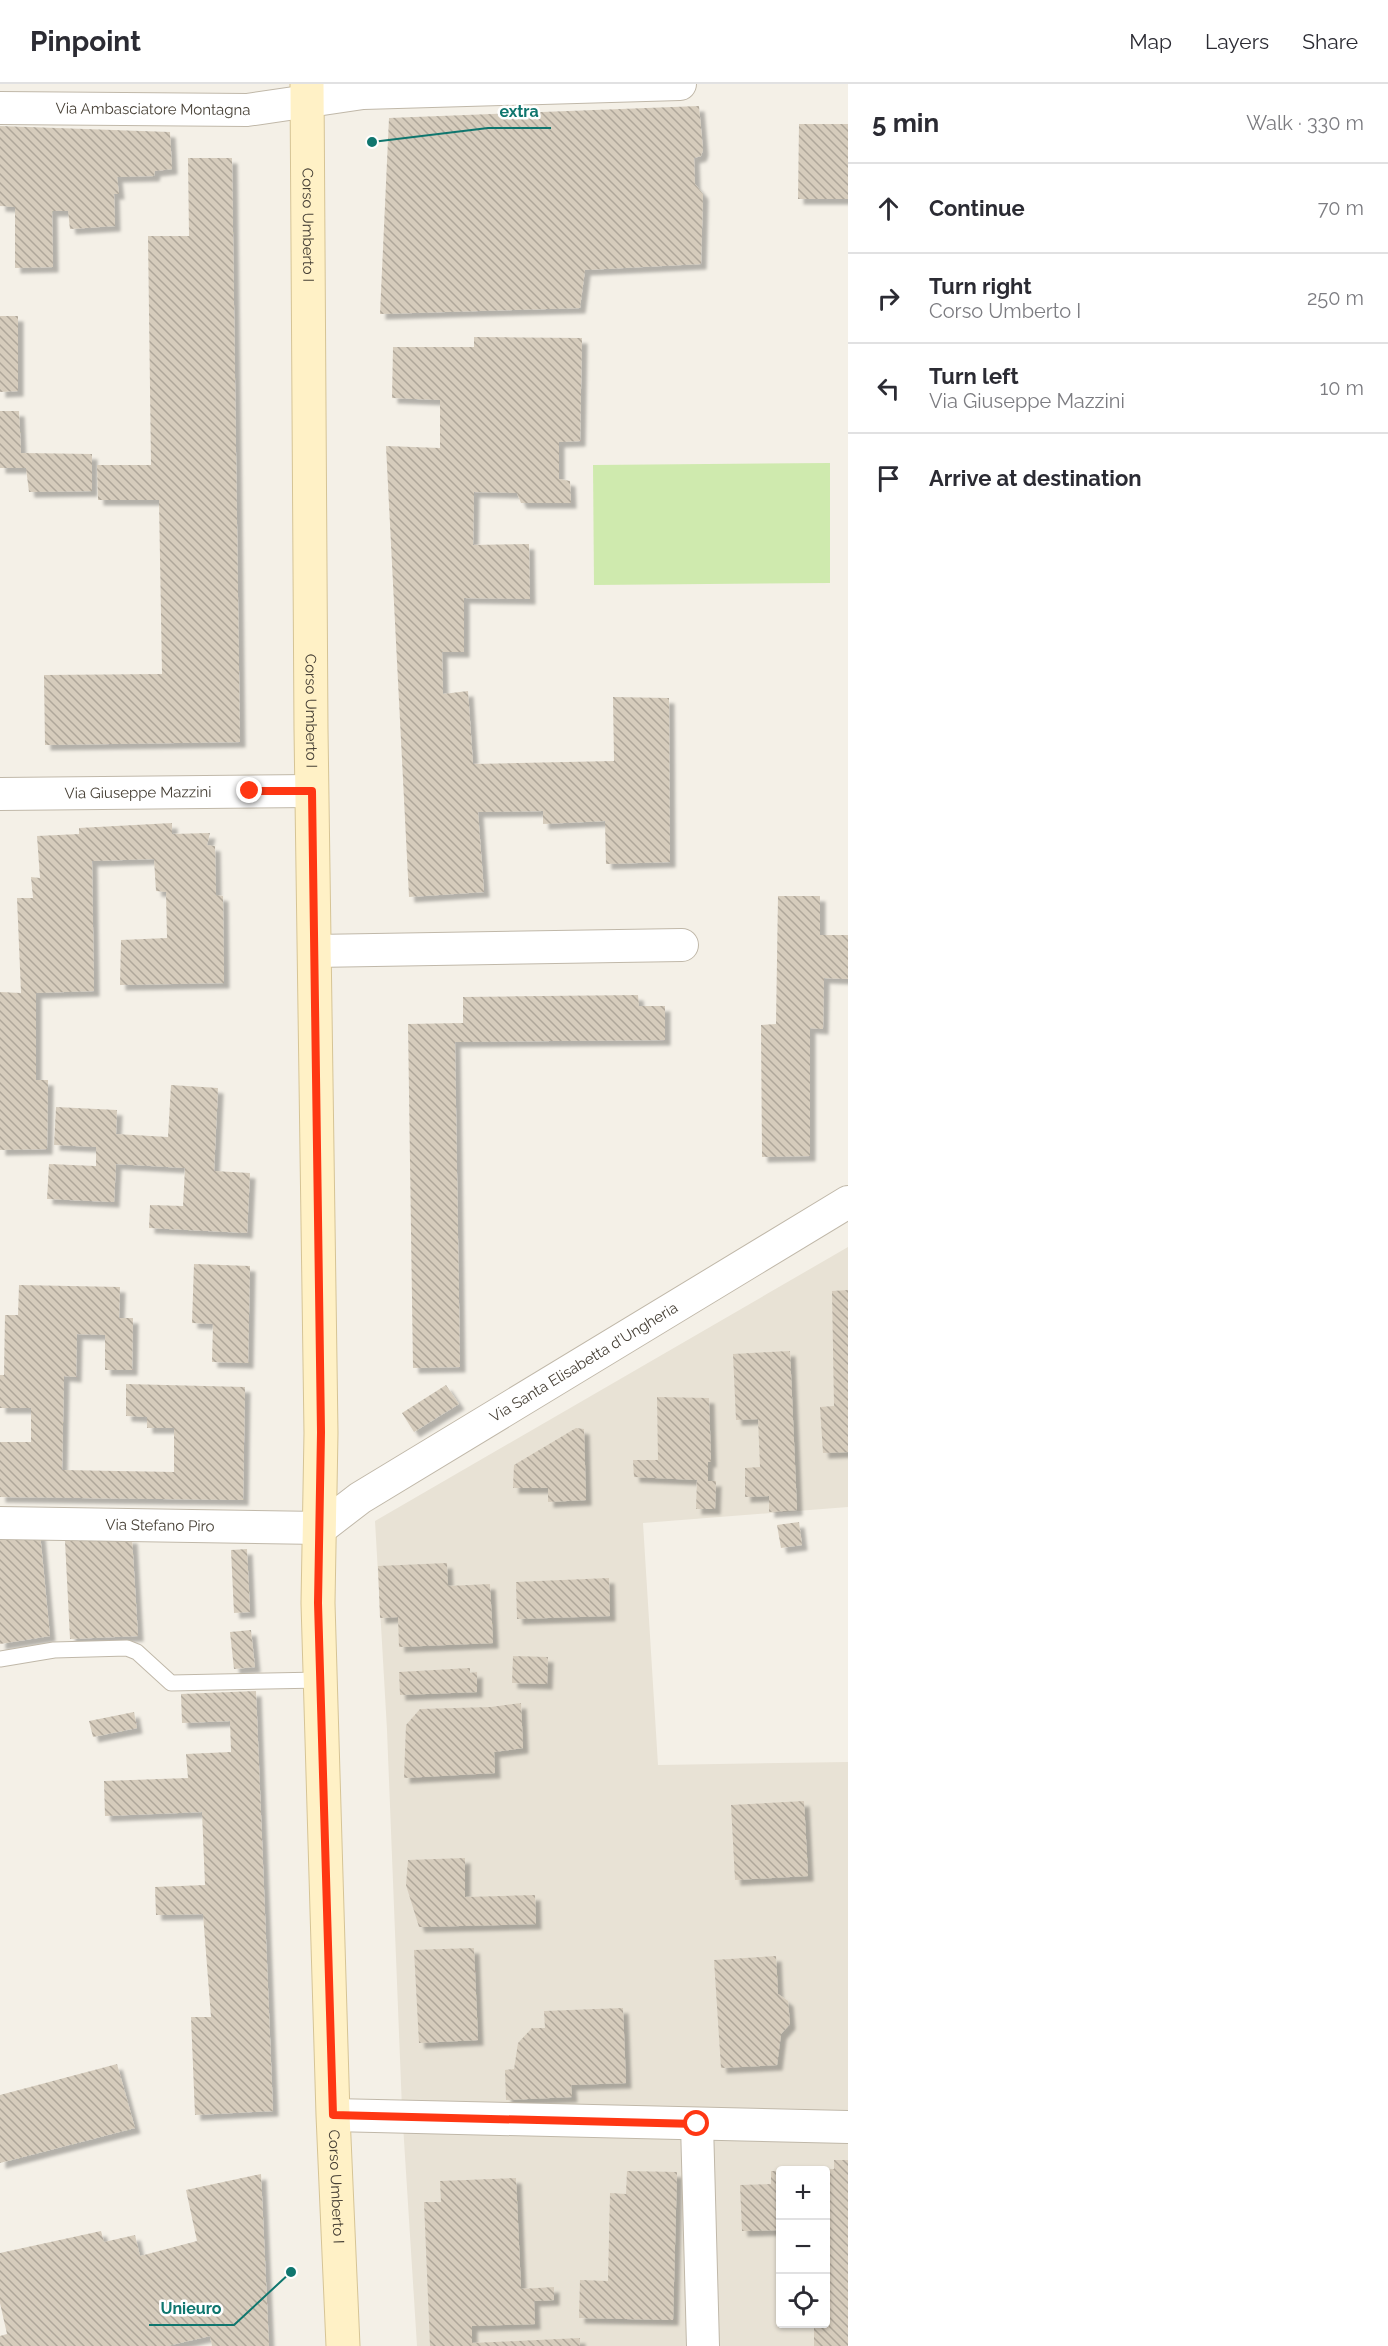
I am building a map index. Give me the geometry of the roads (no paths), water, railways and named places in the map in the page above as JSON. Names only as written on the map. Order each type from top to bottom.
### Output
[{"type":"street","name":"Via Ambasciatore Montagna","points":[[0,108],[247,110],[306,93],[680,84]]},
{"type":"street","name":"Corso Umberto I","points":[[306,93],[321,1528],[318,1603],[333,2115],[343,2346]]},
{"type":"street","name":"Via Giuseppe Mazzini","points":[[0,794],[312,791]]},
{"type":"street","points":[[314,951],[682,945]]},
{"type":"street","name":"Via Santa Elisabetta d'Ungheria","points":[[321,1528],[360,1498],[848,1202]]},
{"type":"street","name":"Via Stefano Piro","points":[[0,1523],[321,1528]]},
{"type":"street","points":[[333,2115],[848,2127]]},
{"type":"street","points":[[697,2124],[703,2346]]},
{"type":"lane","points":[[0,1659],[54,1650],[126,1648],[137,1652],[171,1683],[321,1680]]},
{"type":"place","name":"extra","points":[[372,142]]},
{"type":"place","name":"Unieuro","points":[[291,2272]]}]
